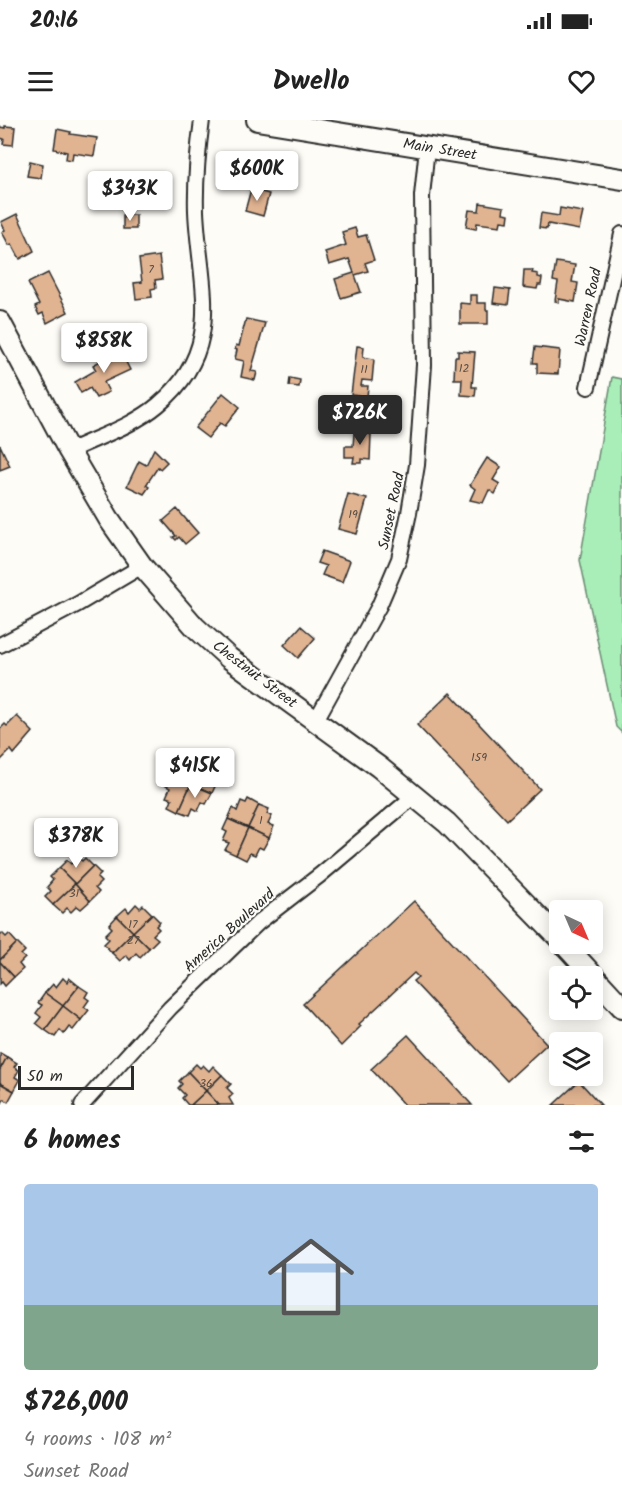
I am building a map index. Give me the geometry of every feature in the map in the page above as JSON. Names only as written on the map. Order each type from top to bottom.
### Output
[{"type":"main road","name":"Main Street","points":[[257,120],[622,179]]},
{"type":"main road","name":"Chestnut Street","points":[[0,322],[69,451],[109,519],[142,566],[195,627],[229,658],[379,767],[447,823],[549,928]]},
{"type":"main road","points":[[573,954],[622,1007]]},
{"type":"street","points":[[69,451],[140,417],[158,405],[174,389],[195,358],[205,321],[196,211],[197,159],[202,120]]},
{"type":"street","name":"Sunset Road","points":[[316,720],[379,606],[399,559],[409,513],[419,453],[424,365],[422,196],[426,147]]},
{"type":"street","name":"Warren Road","points":[[588,387],[622,234]]},
{"type":"street","points":[[0,645],[78,604],[142,566]]},
{"type":"street","name":"America Boulevard","points":[[82,1105],[170,1008],[259,922],[320,875],[414,796]]},
{"type":"green space","points":[[612,377],[622,379],[622,733],[616,727],[580,560]]},
{"type":"building","points":[[5,126],[15,127],[13,145],[3,144],[4,139],[0,138],[0,127],[5,128]]},
{"type":"building","points":[[57,129],[71,132],[70,134],[97,138],[94,156],[73,153],[72,160],[66,159],[67,152],[54,149]]},
{"type":"building","points":[[30,161],[43,164],[41,178],[27,176]]},
{"type":"building","points":[[137,173],[156,174],[155,197],[132,196],[132,186],[137,186]]},
{"type":"building","points":[[251,189],[269,194],[263,216],[245,211]]},
{"type":"building","points":[[480,203],[504,207],[503,213],[509,214],[508,222],[501,221],[500,226],[477,223],[476,229],[466,227],[469,210],[479,211]]},
{"type":"building","points":[[560,208],[583,212],[579,230],[548,224],[547,229],[539,228],[541,213],[559,216]]},
{"type":"building","points":[[17,214],[34,251],[20,259],[2,232],[5,230],[1,222]]},
{"type":"building","points":[[123,215],[136,215],[136,229],[123,229]]},
{"type":"building","points":[[355,228],[358,237],[366,235],[374,260],[365,263],[368,271],[355,275],[361,292],[341,298],[335,279],[354,273],[349,259],[329,265],[325,252],[346,245],[342,232]]},
{"type":"building","points":[[159,256],[162,279],[155,280],[156,288],[151,289],[152,297],[136,299],[134,283],[142,282],[139,259]]},
{"type":"building","points":[[556,262],[575,265],[572,282],[578,283],[575,302],[559,299],[559,302],[555,301],[558,282],[553,281]]},
{"type":"building","points":[[524,270],[533,270],[532,273],[542,278],[541,285],[538,285],[537,289],[523,287]]},
{"type":"building","points":[[48,273],[68,312],[47,323],[43,313],[39,315],[35,307],[39,305],[28,283]]},
{"type":"building","points":[[495,288],[510,290],[508,305],[493,303]]},
{"type":"building","points":[[470,295],[477,295],[477,303],[486,303],[488,324],[460,324],[460,303],[470,304]]},
{"type":"building","points":[[246,319],[265,323],[251,371],[257,372],[255,380],[241,377],[244,361],[235,359],[236,345],[239,346]]},
{"type":"building","points":[[357,346],[364,347],[363,357],[374,359],[372,381],[362,380],[361,386],[368,386],[367,397],[351,395]]},
{"type":"building","points":[[535,347],[560,350],[558,374],[537,373],[537,363],[533,363]]},
{"type":"building","points":[[120,350],[130,370],[104,382],[109,392],[96,398],[90,388],[81,393],[75,382],[96,370],[93,365]]},
{"type":"building","points":[[458,351],[475,352],[472,387],[476,387],[475,396],[461,395],[462,379],[454,379],[455,357],[458,357]]},
{"type":"building","points":[[290,378],[300,380],[299,387],[289,386]]},
{"type":"building","points":[[223,393],[240,407],[225,426],[220,423],[208,438],[195,428]]},
{"type":"building","points":[[357,425],[366,425],[365,434],[371,434],[370,460],[362,459],[362,463],[353,463],[354,457],[345,457],[345,446],[353,446]]},
{"type":"building","points":[[0,445],[10,466],[0,470]]},
{"type":"building","points":[[154,449],[167,462],[160,469],[158,467],[146,485],[149,487],[144,494],[127,486],[139,461],[146,465]]},
{"type":"building","points":[[487,458],[501,467],[493,480],[500,484],[495,494],[489,490],[483,503],[470,500],[475,489],[470,485]]},
{"type":"building","points":[[348,494],[367,499],[357,534],[338,529]]},
{"type":"building","points":[[177,509],[198,533],[185,544],[179,537],[176,540],[173,537],[176,536],[163,521]]},
{"type":"building","points":[[322,551],[350,561],[342,582],[322,575],[326,566],[317,563]]},
{"type":"building","points":[[301,626],[315,638],[298,658],[284,645]]},
{"type":"building","points":[[450,693],[540,789],[507,820],[417,725]]},
{"type":"building","points":[[17,716],[33,732],[14,754],[11,750],[0,761],[0,729],[5,724],[7,726]]},
{"type":"building","points":[[191,755],[202,760],[191,784],[171,775],[175,764],[180,766],[184,757],[189,759]]},
{"type":"building","points":[[202,760],[212,765],[210,769],[214,772],[211,779],[217,782],[212,793],[191,784]]},
{"type":"building","points":[[171,775],[191,784],[179,811],[169,806],[172,799],[166,797],[170,788],[166,786]]},
{"type":"building","points":[[191,784],[212,793],[206,804],[202,802],[198,811],[193,808],[190,815],[179,811]]},
{"type":"building","points":[[248,799],[259,805],[248,828],[228,819],[233,808],[237,811],[241,801],[246,803]]},
{"type":"building","points":[[259,805],[269,809],[267,814],[272,816],[268,824],[274,826],[269,838],[248,828]]},
{"type":"building","points":[[228,819],[248,828],[236,855],[225,850],[229,843],[223,841],[227,832],[223,830]]},
{"type":"building","points":[[248,828],[269,838],[263,849],[259,847],[255,855],[250,853],[246,860],[236,855]]},
{"type":"building","points":[[78,857],[82,861],[85,858],[93,866],[75,884],[59,868],[67,860],[71,864]]},
{"type":"building","points":[[93,866],[101,874],[97,878],[101,882],[95,888],[99,892],[90,901],[75,884]]},
{"type":"building","points":[[59,868],[75,884],[53,905],[45,897],[51,891],[47,887],[53,880],[50,877]]},
{"type":"building","points":[[75,884],[90,901],[81,909],[77,906],[71,912],[67,908],[62,913],[53,905]]},
{"type":"building","points":[[414,901],[547,1044],[507,1081],[413,981],[418,977],[414,973],[359,1024],[361,1026],[341,1046],[303,1004]]},
{"type":"building","points":[[136,904],[140,908],[143,905],[152,914],[133,932],[117,916],[126,908],[129,912]]},
{"type":"building","points":[[152,914],[160,922],[156,926],[159,929],[153,935],[158,939],[149,948],[133,932]]},
{"type":"building","points":[[117,916],[133,932],[112,953],[104,944],[109,939],[105,935],[112,928],[109,925]]},
{"type":"building","points":[[133,932],[149,948],[140,957],[136,953],[130,960],[126,955],[120,961],[112,953]]},
{"type":"building","points":[[2,933],[6,937],[9,934],[17,943],[0,960],[0,935]]},
{"type":"building","points":[[17,943],[25,951],[21,955],[25,958],[19,964],[23,969],[14,977],[0,960]]},
{"type":"building","points":[[0,962],[14,977],[5,986],[2,982],[0,984]]},
{"type":"building","points":[[63,978],[67,982],[69,978],[79,986],[63,1006],[45,993],[53,984],[56,987]]},
{"type":"building","points":[[79,986],[88,992],[85,997],[89,1000],[84,1007],[89,1010],[81,1020],[63,1006]]},
{"type":"building","points":[[45,993],[63,1006],[45,1030],[36,1023],[41,1017],[36,1013],[42,1005],[38,1003]]},
{"type":"building","points":[[63,1006],[81,1020],[73,1030],[69,1027],[64,1034],[60,1030],[55,1037],[45,1030]]},
{"type":"building","points":[[408,1035],[472,1105],[404,1105],[371,1069]]},
{"type":"building","points":[[0,1053],[7,1057],[0,1070]]},
{"type":"building","points":[[7,1057],[17,1063],[14,1067],[19,1070],[15,1077],[20,1080],[14,1091],[0,1083],[0,1070]]},
{"type":"building","points":[[196,1064],[200,1068],[203,1065],[209,1071],[213,1066],[222,1075],[206,1091],[188,1072]]},
{"type":"building","points":[[188,1072],[206,1091],[191,1105],[188,1105],[182,1098],[185,1095],[178,1088],[182,1084],[179,1081]]},
{"type":"building","points":[[222,1075],[231,1084],[227,1088],[233,1094],[229,1098],[233,1105],[219,1105],[206,1091]]},
{"type":"building","points":[[0,1083],[14,1091],[8,1102],[4,1099],[1,1105]]},
{"type":"building","points":[[574,1086],[584,1086],[601,1105],[553,1105]]},
{"type":"building","points":[[206,1091],[219,1105],[191,1105]]}]
